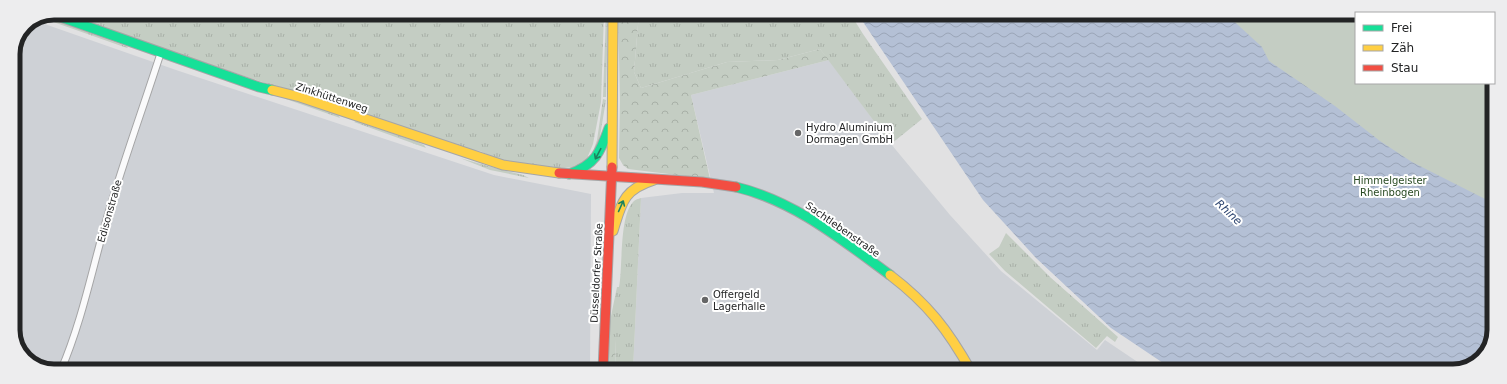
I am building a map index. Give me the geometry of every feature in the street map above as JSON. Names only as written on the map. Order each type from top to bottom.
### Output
[{"type":"street","name":"Zinkhüttenweg","points":[[69,20],[259,87],[300,97],[503,165],[532,171],[611,177]]},
{"type":"street","name":"Düsseldorfer Straße","points":[[603,364],[611,177],[613,20]]},
{"type":"street","name":"Edisonstraße","points":[[63,364],[76,327],[108,211],[161,52]]},
{"type":"street","points":[[568,174],[584,169],[595,160],[603,145],[612,119]]},
{"type":"street","name":"Sachtlebenstraße","points":[[611,177],[702,182],[732,186],[762,194],[804,214],[889,275],[925,304],[951,336],[967,364]]},
{"type":"street","points":[[609,242],[620,209],[626,197],[636,188],[654,180]]},
{"type":"shaded area","points":[[41,23],[176,70],[494,175],[591,194],[590,364],[54,364],[43,362],[33,357],[25,347],[21,339],[20,332],[21,48],[26,35],[30,30]]},
{"type":"shaded area","points":[[829,60],[891,144],[950,215],[1001,271],[1097,350],[1105,340],[1141,364],[633,364],[641,198],[682,193],[714,193],[691,95]]},
{"type":"green space","points":[[54,20],[128,47],[127,48],[50,21]]},
{"type":"green space","points":[[81,20],[604,20],[601,102],[593,144],[588,156],[590,159],[579,166],[574,167],[554,169],[506,163],[480,151],[466,149],[297,92],[271,85]]},
{"type":"green space","points":[[606,20],[608,20],[606,97],[603,97]]},
{"type":"green space","points":[[618,20],[638,20],[634,72],[641,88],[727,62],[778,60],[820,49],[829,60],[691,95],[710,179],[628,169],[623,165],[619,158],[620,101]]},
{"type":"green space","points":[[638,20],[854,20],[922,119],[891,144],[820,49],[778,60],[727,62],[641,88],[634,72]]},
{"type":"green space","name":"Himmelgeister Rheinbogen","points":[[1079,20],[1355,20],[1355,84],[1487,84],[1487,330],[1484,343],[1480,351],[1474,356]]},
{"type":"green space","points":[[283,98],[296,100],[338,114],[340,118]]},
{"type":"green space","points":[[603,99],[606,100],[598,147],[592,154],[597,140]]},
{"type":"green space","points":[[356,121],[415,141],[424,145],[426,148],[354,122]]},
{"type":"green space","points":[[460,158],[523,175],[529,178],[490,170]]},
{"type":"green space","points":[[641,198],[633,364],[615,364],[616,340],[609,339],[610,321],[617,287],[619,287],[625,219],[633,202]]},
{"type":"green space","points":[[1006,233],[1050,277],[1118,337],[1115,342],[1107,336],[1096,348],[1005,271],[989,254],[999,247]]},
{"type":"green space","points":[[609,339],[616,339],[615,364],[608,364]]},
{"type":"water","name":"Rhine","points":[[862,20],[1233,20],[1262,47],[1269,61],[1335,106],[1380,141],[1412,162],[1487,200],[1486,336],[1480,351],[1470,359],[1457,364],[1165,364],[1111,328],[1036,258],[983,200]]},
{"type":"traffic: fast","points":[[69,20],[259,87],[272,90]]},
{"type":"traffic: fast","points":[[569,174],[585,167],[591,162],[603,144],[609,128]]},
{"type":"traffic: fast","points":[[736,187],[758,193],[798,212],[836,235],[890,275]]},
{"type":"traffic: slow","points":[[612,167],[613,20]]},
{"type":"traffic: slow","points":[[272,90],[300,97],[503,165],[559,173]]},
{"type":"traffic: slow","points":[[613,231],[625,198],[636,188],[654,180]]},
{"type":"traffic: slow","points":[[890,275],[915,296],[936,318],[967,364]]},
{"type":"traffic: jam","points":[[603,364],[612,167]]},
{"type":"traffic: jam","points":[[559,173],[702,182],[736,187]]},
{"type":"place","name":"Hydro Aluminium Dormagen GmbH","points":[[798,133]]},
{"type":"place","name":"Offergeld Lagerhalle","points":[[705,300]]}]
